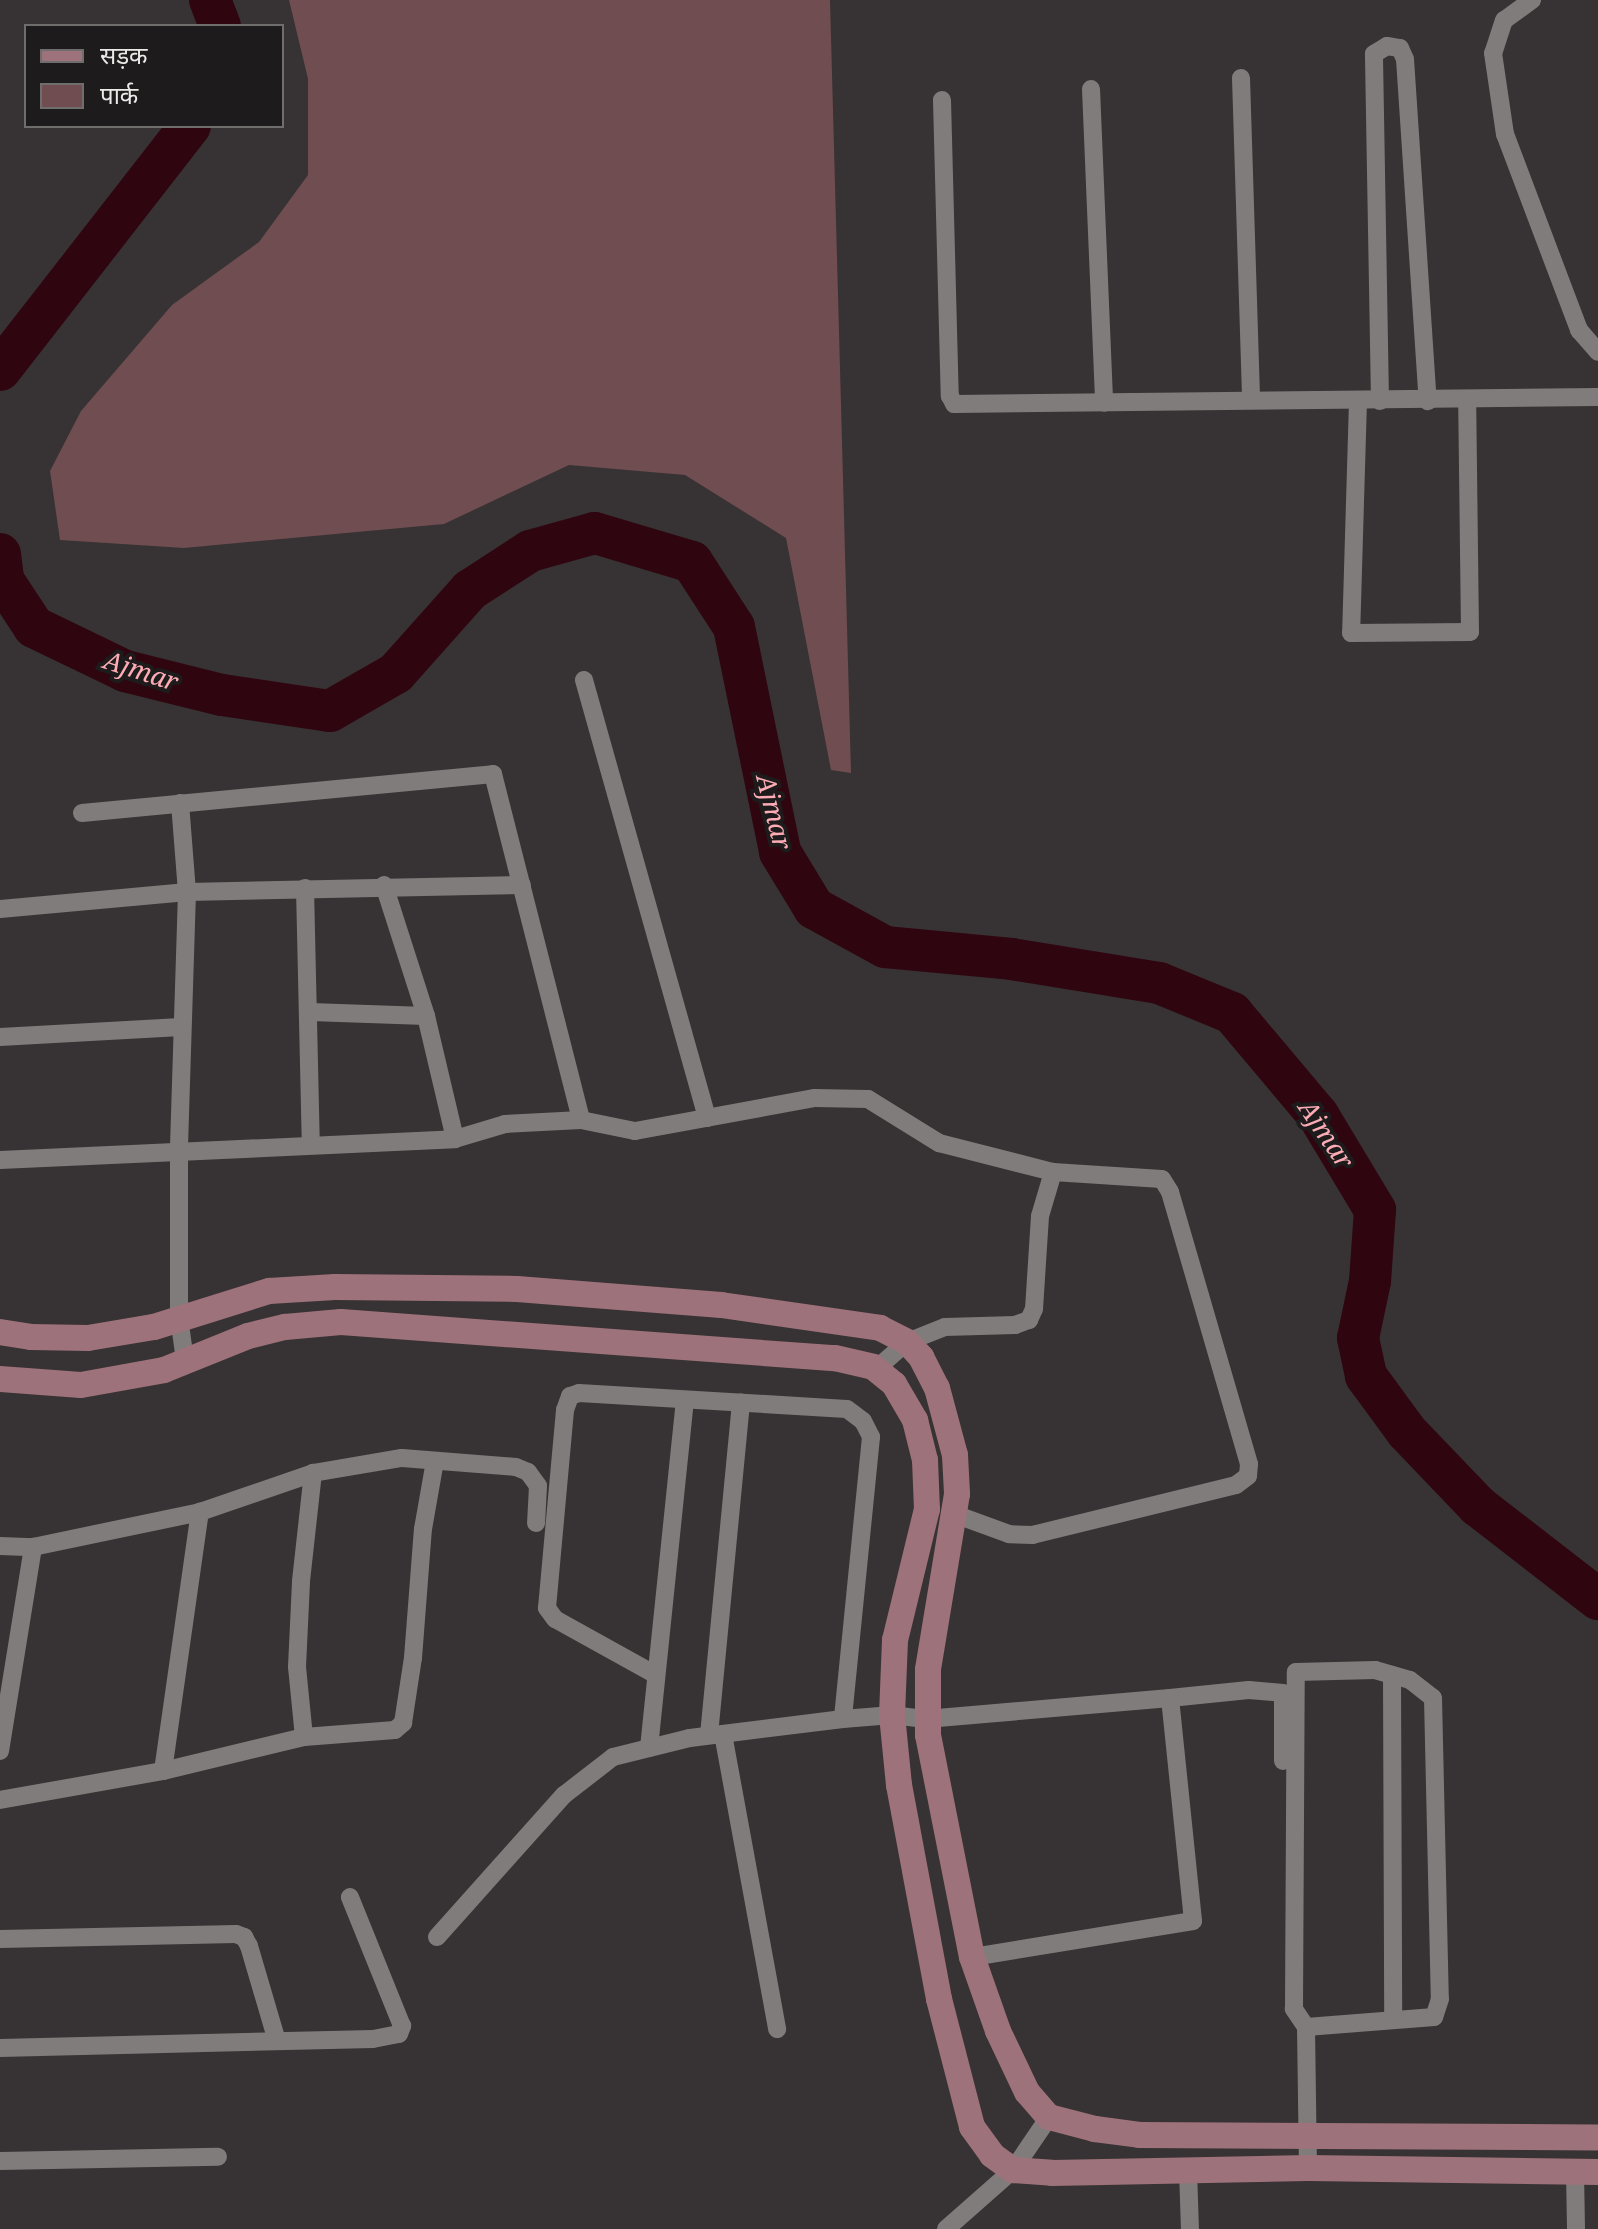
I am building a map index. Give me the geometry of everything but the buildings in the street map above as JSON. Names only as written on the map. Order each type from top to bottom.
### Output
[{"type":"street","points":[[1532,0],[1504,20],[1493,53],[1505,134],[1579,330],[1598,352]]},
{"type":"street","points":[[1380,401],[1374,54],[1387,46],[1400,48],[1405,59],[1428,401]]},
{"type":"street","points":[[1241,78],[1251,400]]},
{"type":"street","points":[[1091,89],[1104,403]]},
{"type":"street","points":[[942,100],[950,396],[954,404],[1598,397]]},
{"type":"street","points":[[1358,401],[1351,633],[1470,632],[1467,400]]},
{"type":"street","points":[[584,680],[707,1118]]},
{"type":"street","points":[[82,813],[493,774],[581,1120]]},
{"type":"street","points":[[180,803],[187,892],[179,1149],[179,1317],[185,1361]]},
{"type":"street","points":[[0,909],[187,892],[384,885],[522,885]]},
{"type":"street","points":[[384,885],[426,1016],[455,1139]]},
{"type":"street","points":[[305,888],[311,1143]]},
{"type":"street","points":[[310,1012],[426,1016]]},
{"type":"street","points":[[0,1037],[181,1027]]},
{"type":"street","points":[[0,1160],[179,1149],[455,1139],[505,1124],[581,1120],[635,1131],[815,1098],[868,1099],[939,1143],[1053,1172],[1162,1179],[1170,1192],[1197,1283],[1249,1464],[1248,1476],[1236,1485],[1033,1535],[1009,1534],[954,1514]]},
{"type":"street","points":[[876,1369],[907,1342],[945,1327],[1015,1325],[1029,1320],[1034,1309],[1040,1216],[1053,1172]]},
{"type":"street","points":[[0,1332],[31,1337],[88,1338],[154,1327],[269,1291],[302,1287],[517,1289],[735,1307],[880,1328],[907,1342],[921,1357],[937,1388],[948,1425],[955,1455],[954,1514],[934,1547],[895,1640],[892,1715],[899,1785],[918,1894],[972,2127],[992,2155],[1013,2170],[1052,2173],[1308,2168],[1587,2171],[1576,2229]]},
{"type":"street","points":[[0,1379],[81,1385],[164,1370],[248,1336],[285,1327],[341,1322],[835,1358],[876,1369],[894,1384],[915,1420],[925,1460],[927,1509],[934,1547],[926,1719],[972,1957],[1004,2044],[1027,2092],[1049,2117],[1095,2129],[1140,2135],[1598,2137]]},
{"type":"street","points":[[656,1675],[555,1619],[547,1608],[565,1410],[570,1396],[579,1393],[847,1409],[863,1421],[871,1437],[843,1719]]},
{"type":"street","points":[[649,1748],[685,1400]]},
{"type":"street","points":[[741,1403],[716,1735],[777,2029]]},
{"type":"street","points":[[0,1546],[33,1547],[200,1512],[313,1473],[402,1458],[516,1467],[528,1472],[538,1486],[536,1523]]},
{"type":"street","points":[[0,1800],[163,1771],[304,1737],[395,1730],[403,1723],[413,1658],[423,1529],[435,1461]]},
{"type":"street","points":[[304,1737],[297,1667],[301,1581],[313,1473]]},
{"type":"street","points":[[163,1771],[200,1512]]},
{"type":"street","points":[[0,1751],[33,1547]]},
{"type":"street","points":[[1306,2027],[1434,2017],[1440,1999],[1433,1698],[1410,1680],[1375,1670],[1296,1672],[1294,2009],[1306,2027],[1308,2168]]},
{"type":"street","points":[[1392,1675],[1393,2020]]},
{"type":"street","points":[[437,1937],[564,1795],[613,1757],[716,1735],[843,1719],[892,1715],[926,1719],[1249,1690],[1283,1693],[1284,1951]]},
{"type":"street","points":[[972,1957],[1193,1921],[1170,1698]]},
{"type":"street","points":[[0,2048],[373,2039],[403,2031],[350,1897]]},
{"type":"street","points":[[0,1939],[236,1934],[244,1937],[249,1946],[277,2041]]},
{"type":"street","points":[[946,2229],[1013,2170],[1049,2117]]},
{"type":"street","points":[[0,2161],[218,2157]]},
{"type":"street","points":[[1188,2170],[1190,2229]]},
{"type":"green space","points":[[289,0],[830,0],[851,773],[831,770],[786,538],[685,475],[569,465],[444,524],[184,548],[60,540],[50,471],[81,411],[172,305],[259,242],[308,175],[308,79]]},
{"type":"waterway","name":"Ajmar","points":[[210,0],[219,24]]},
{"type":"waterway","name":"Ajmar","points":[[0,370],[188,128]]},
{"type":"waterway","name":"Ajmar","points":[[0,554],[3,580],[34,627],[125,671],[222,695],[330,711],[396,673],[470,590],[530,551],[595,533],[692,562],[734,627],[780,852],[814,908],[885,947],[1011,959],[1159,983],[1232,1013],[1318,1115],[1375,1210],[1370,1281],[1358,1338],[1366,1376],[1407,1432],[1478,1506],[1598,1599]]}]
